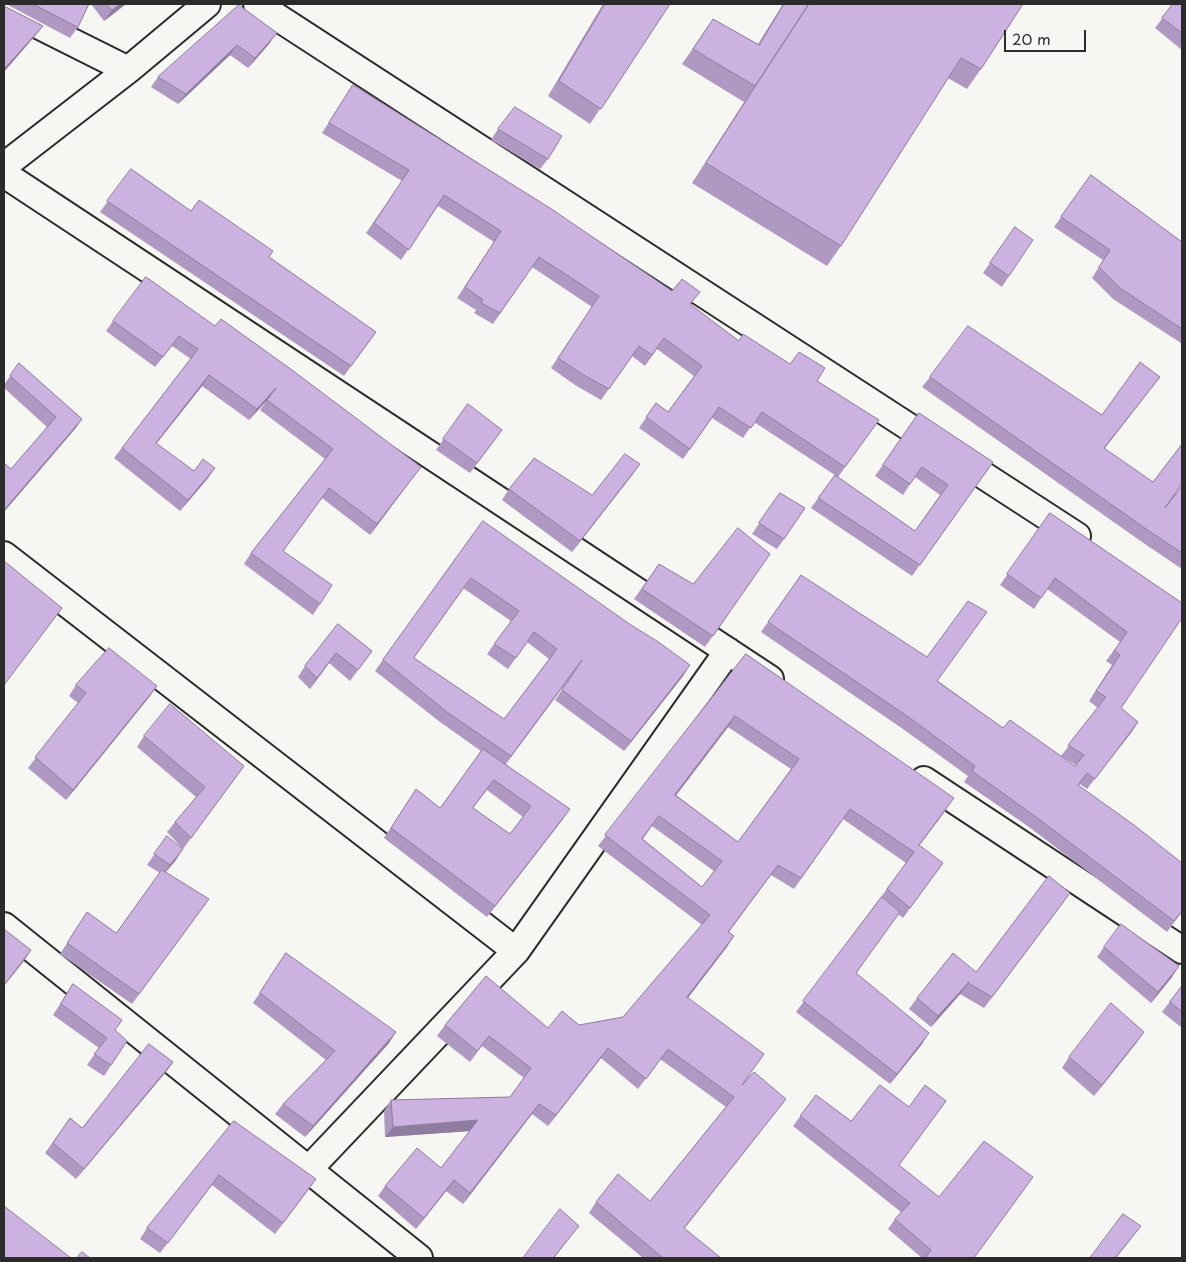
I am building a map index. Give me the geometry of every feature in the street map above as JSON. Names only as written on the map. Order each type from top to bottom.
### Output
[{"type":"street","points":[[4,166],[128,70],[207,4]]},
{"type":"street","points":[[257,4],[1099,550]]},
{"type":"street","points":[[4,8],[128,70]]},
{"type":"street","points":[[4,174],[786,689]]},
{"type":"street","points":[[4,555],[516,951]]},
{"type":"street","points":[[308,1170],[516,951],[728,651]]},
{"type":"street","points":[[902,765],[1182,950]]},
{"type":"street","points":[[4,926],[419,1258]]},
{"type":"building","points":[[33,4],[89,4],[78,27]]},
{"type":"building","points":[[106,4],[120,4],[112,10]]},
{"type":"building","points":[[605,4],[670,4],[601,109],[559,81]]},
{"type":"building","points":[[784,4],[809,4],[755,86],[693,49],[713,19],[759,45]]},
{"type":"building","points":[[809,4],[1023,4],[981,69],[961,58],[841,246],[706,163]]},
{"type":"building","points":[[1173,4],[1182,4],[1182,33],[1162,18]]},
{"type":"building","points":[[239,5],[277,33],[255,58],[237,45],[186,94],[158,77]]},
{"type":"building","points":[[4,6],[43,26],[4,69]]},
{"type":"building","points":[[353,85],[550,208],[672,291],[682,279],[700,292],[690,304],[739,341],[743,334],[790,364],[799,352],[825,368],[817,381],[879,420],[845,467],[762,412],[751,428],[719,407],[690,449],[646,417],[656,403],[668,412],[702,366],[664,338],[652,355],[639,346],[609,389],[558,358],[599,296],[539,257],[500,313],[481,303],[483,300],[465,287],[501,231],[444,195],[409,250],[374,223],[409,170],[329,123]]},
{"type":"building","points":[[515,107],[562,136],[548,159],[498,129]]},
{"type":"building","points":[[131,169],[191,211],[199,200],[273,251],[269,257],[376,332],[351,366],[107,201]]},
{"type":"building","points":[[1091,175],[1182,242],[1182,329],[1120,288],[1099,267],[1110,250],[1061,217]]},
{"type":"building","points":[[1015,227],[1033,240],[1009,276],[990,263]]},
{"type":"building","points":[[146,277],[215,326],[221,319],[421,467],[377,524],[329,488],[283,551],[332,585],[320,604],[251,553],[333,449],[267,400],[276,388],[257,409],[209,375],[156,443],[194,471],[203,459],[215,468],[188,500],[122,448],[198,349],[179,336],[163,357],[113,321]]},
{"type":"building","points":[[968,326],[1102,415],[1140,362],[1160,377],[1104,448],[1153,482],[1182,444],[1182,483],[1165,508],[1182,486],[1182,553],[930,377]]},
{"type":"building","points":[[19,363],[82,419],[4,510],[4,463],[11,469],[56,417],[10,376]]},
{"type":"building","points":[[468,404],[502,430],[477,463],[443,439]]},
{"type":"building","points":[[919,413],[993,462],[920,565],[818,498],[835,475],[915,531],[948,485],[922,467],[910,484],[883,465]]},
{"type":"building","points":[[625,454],[640,464],[580,541],[509,489],[534,458],[592,495]]},
{"type":"building","points":[[780,493],[805,508],[784,539],[759,523]]},
{"type":"building","points":[[1050,513],[1182,603],[1182,618],[1121,708],[1138,722],[1095,779],[1087,773],[1078,785],[1134,825],[1182,863],[1182,911],[1174,921],[972,771],[975,766],[910,718],[768,622],[801,575],[927,657],[968,601],[987,612],[937,681],[1003,728],[1010,720],[1075,766],[1084,755],[1068,745],[1106,697],[1096,691],[1120,655],[1114,651],[1127,632],[1055,578],[1041,598],[1007,574]]},
{"type":"building","points":[[483,521],[690,665],[631,741],[562,690],[582,660],[511,756],[447,712],[383,660]],"holes":[[[471,578],[519,611],[494,644],[516,658],[534,632],[557,649],[504,719],[414,658]]]},
{"type":"building","points":[[738,528],[770,554],[713,636],[642,589],[659,564],[693,584]]},
{"type":"building","points":[[4,561],[62,608],[4,685]]},
{"type":"building","points":[[338,624],[372,651],[358,670],[336,653],[317,678],[305,666]]},
{"type":"building","points":[[109,648],[157,686],[73,790],[35,757],[86,693],[76,685]]},
{"type":"building","points":[[746,654],[954,798],[919,845],[943,863],[910,908],[887,889],[914,852],[850,809],[801,878],[778,865],[728,932],[734,936],[687,997],[764,1054],[742,1085],[754,1072],[786,1099],[684,1228],[721,1258],[663,1258],[596,1202],[618,1174],[650,1201],[734,1097],[668,1049],[646,1079],[608,1048],[556,1115],[539,1104],[470,1193],[454,1180],[424,1218],[385,1186],[417,1148],[441,1168],[478,1120],[393,1127],[391,1100],[510,1097],[531,1068],[489,1036],[477,1051],[445,1025],[486,976],[548,1028],[562,1011],[579,1025],[623,1017],[710,915],[605,835]],"holes":[[[735,716],[799,759],[738,842],[675,795]],[[659,816],[722,861],[702,887],[642,839]]]},
{"type":"building","points":[[170,704],[244,766],[191,838],[175,822],[205,787],[144,736]]},
{"type":"building","points":[[483,749],[570,809],[495,906],[391,828],[416,789],[440,808]],"holes":[[[494,780],[531,806],[510,834],[473,808]]]},
{"type":"building","points":[[167,836],[183,849],[170,865],[154,854]]},
{"type":"building","points":[[162,870],[209,899],[139,994],[67,943],[87,912],[116,933]]},
{"type":"building","points":[[1049,876],[1070,893],[992,997],[968,983],[938,1016],[917,998],[953,953],[976,972]]},
{"type":"building","points":[[882,897],[900,912],[856,973],[929,1033],[897,1074],[803,1001]]},
{"type":"building","points":[[1121,924],[1179,966],[1158,992],[1104,947]]},
{"type":"building","points":[[4,929],[31,950],[4,985]]},
{"type":"building","points":[[286,953],[396,1032],[313,1126],[283,1104],[335,1051],[260,993]]},
{"type":"building","points":[[73,984],[122,1020],[115,1030],[127,1041],[111,1065],[94,1054],[107,1038],[61,1004]]},
{"type":"building","points":[[1182,986],[1182,1012],[1170,1002]]},
{"type":"building","points":[[1111,1003],[1144,1032],[1102,1085],[1069,1057]]},
{"type":"building","points":[[149,1044],[173,1062],[84,1169],[53,1143],[70,1118],[82,1128]]},
{"type":"building","points":[[880,1085],[909,1107],[925,1085],[946,1101],[899,1165],[939,1197],[984,1141],[1033,1177],[974,1258],[925,1258],[931,1250],[895,1219],[910,1203],[800,1116],[816,1095],[851,1121]]},
{"type":"building","points":[[234,1121],[316,1179],[283,1223],[219,1175],[168,1243],[147,1228]]},
{"type":"building","points":[[4,1206],[71,1258],[4,1258]]},
{"type":"building","points":[[560,1209],[579,1226],[553,1258],[523,1258]]},
{"type":"building","points":[[1123,1214],[1141,1226],[1115,1258],[1090,1258]]},
{"type":"building","points":[[82,1252],[90,1258],[77,1258]]}]
